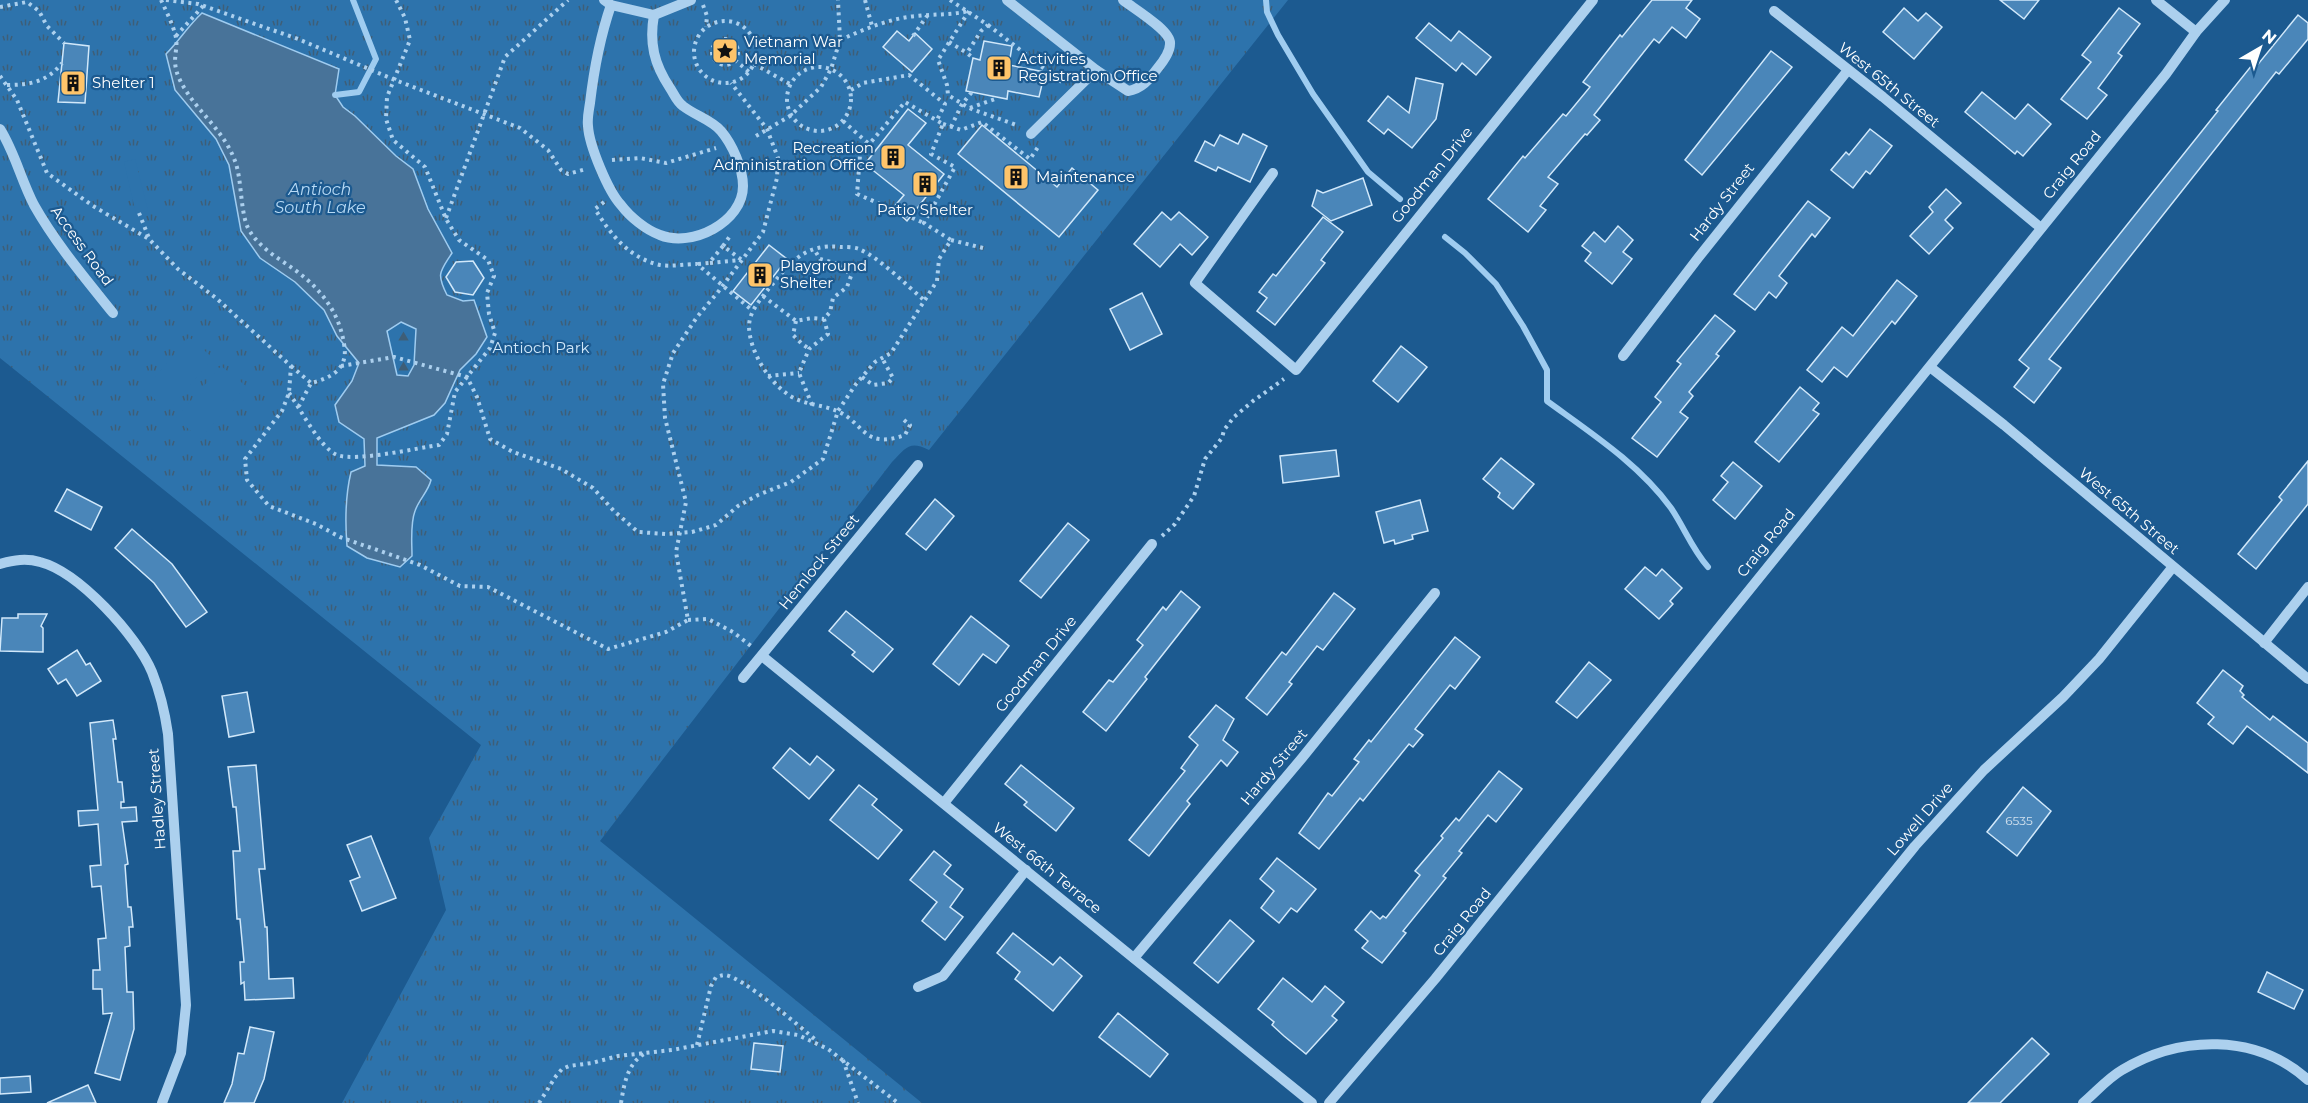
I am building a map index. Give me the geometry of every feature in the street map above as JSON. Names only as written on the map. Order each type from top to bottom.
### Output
[{"type":"street","points":[[654,15],[651,44],[659,72],[681,105],[720,130],[738,162],[743,187],[736,209],[720,225],[696,236],[682,239],[661,236],[639,223],[620,205],[602,172],[588,126],[593,76],[607,2],[654,15],[691,0]]},
{"type":"street","points":[[1007,0],[1128,91],[1135,89],[1151,77],[1160,65],[1170,44],[1169,38],[1162,29],[1123,0]]},
{"type":"street","name":"Goodman Drive","points":[[1296,370],[1593,0]]},
{"type":"street","points":[[2156,0],[2196,32]]},
{"type":"street","name":"Craig Road","points":[[1329,1103],[1435,978],[2166,74],[2196,32],[2225,0]]},
{"type":"street","name":"West 65th Street","points":[[1774,11],[2041,228]]},
{"type":"street","points":[[1030,134],[1096,69]]},
{"type":"street","name":"Hardy Street","points":[[1623,356],[1848,70]]},
{"type":"street","name":"Access Road","points":[[0,129],[15,159],[25,188],[50,233],[113,313]]},
{"type":"street","points":[[1273,173],[1196,283],[1296,370]]},
{"type":"street","name":"West 65th Street","points":[[1930,367],[2004,425],[2172,568],[2308,679]]},
{"type":"street","name":"Hemlock Street","points":[[744,678],[918,465]]},
{"type":"street","name":"Goodman Drive","points":[[944,803],[1152,544]]},
{"type":"street","name":"Hadley Street","points":[[0,564],[19,559],[42,562],[66,574],[96,598],[121,624],[140,650],[152,672],[164,709],[168,734],[186,1005],[181,1053],[162,1103]]},
{"type":"street","name":"Lowell Drive","points":[[1706,1103],[1915,846],[1990,764],[2091,667],[2172,568]]},
{"type":"street","points":[[2264,643],[2308,587]]},
{"type":"street","name":"Hardy Street","points":[[1134,958],[1294,767],[1435,592]]},
{"type":"street","name":"West 66th Terrace","points":[[762,656],[1312,1103]]},
{"type":"street","points":[[918,987],[943,976],[1026,870]]},
{"type":"street","points":[[2083,1103],[2121,1070],[2158,1052],[2190,1045],[2217,1043],[2256,1050],[2295,1068],[2308,1080]]},
{"type":"path","points":[[299,407],[311,384],[329,378],[341,366],[345,346],[340,325],[322,293],[269,252],[248,227],[236,163],[226,140],[190,97],[180,80],[174,63],[176,36],[164,0],[204,6],[298,39],[384,76],[520,128],[548,150],[561,170],[568,174],[591,167]]},
{"type":"path","points":[[289,393],[318,438],[337,455],[357,456],[439,445],[447,434],[455,392],[489,348],[495,333],[489,314],[487,293],[494,276],[488,260],[459,240],[446,219],[424,167],[393,140],[386,119],[387,97],[410,40],[405,18],[396,0]]},
{"type":"path","points":[[446,219],[505,57],[568,0]]},
{"type":"path","points":[[756,136],[790,116],[821,87],[831,69],[840,40],[838,0]]},
{"type":"path","points":[[865,0],[872,26]]},
{"type":"path","points":[[950,0],[969,11],[1055,75],[1072,94]]},
{"type":"path","points":[[0,7],[27,2],[39,11],[46,26],[64,43]]},
{"type":"path","points":[[176,36],[204,6]]},
{"type":"path","points":[[704,6],[707,16],[706,27]]},
{"type":"path","points":[[840,40],[872,26],[915,16],[951,15],[969,11]]},
{"type":"path","points":[[937,120],[948,95],[938,60],[969,11]]},
{"type":"path","points":[[913,36],[928,15]]},
{"type":"path","points":[[723,21],[743,26],[751,34],[755,43],[757,54],[754,64],[741,79],[731,82],[712,80],[697,66],[694,47],[697,37],[706,27],[723,21]]},
{"type":"path","points":[[967,53],[981,31],[988,25]]},
{"type":"path","points":[[727,40],[735,44],[738,52],[735,60],[724,65],[717,62],[712,51],[715,44],[727,40]]},
{"type":"path","points":[[949,42],[973,58]]},
{"type":"path","points":[[735,60],[749,72]]},
{"type":"path","points":[[6,85],[27,85],[43,80],[62,63]]},
{"type":"path","points":[[754,64],[790,84]]},
{"type":"path","points":[[818,66],[831,69],[844,78],[850,90],[852,103],[848,114],[839,125],[825,131],[812,131],[802,127],[790,116],[786,104],[790,84],[804,70],[818,66]]},
{"type":"path","points":[[850,90],[863,83],[909,75],[945,104]]},
{"type":"path","points":[[0,76],[17,100],[47,173],[93,206],[149,239],[178,269],[216,298],[311,384]]},
{"type":"path","points":[[688,620],[676,552],[686,502],[665,418],[663,384],[672,354],[697,317],[723,287],[763,232],[777,178],[778,158],[767,129],[731,82]]},
{"type":"path","points":[[951,127],[962,104],[972,93]]},
{"type":"path","points":[[948,95],[969,108],[1017,125]]},
{"type":"path","points":[[969,108],[998,98]]},
{"type":"path","points":[[983,248],[951,240],[924,224],[857,194],[860,155],[905,102],[944,124],[961,130],[982,122],[1030,159],[1041,143]]},
{"type":"path","points":[[843,121],[869,144]]},
{"type":"path","points":[[924,224],[955,167],[931,154],[944,124]]},
{"type":"path","points":[[610,161],[640,158],[666,162],[720,147]]},
{"type":"path","points":[[614,195],[596,209],[609,232],[633,254],[661,265],[742,260]]},
{"type":"path","points":[[140,213],[149,239]]},
{"type":"path","points":[[467,377],[477,397],[490,439],[513,452],[561,468],[593,488],[638,532],[692,532],[716,525],[738,506],[791,482],[823,459],[838,411],[875,362],[891,353],[937,282],[939,259],[951,240]]},
{"type":"path","points":[[904,420],[910,424],[905,435],[891,440],[869,436],[838,411],[812,405],[786,394],[768,376],[756,354],[749,326],[753,311],[790,264],[807,251],[826,245],[858,249],[924,300]]},
{"type":"path","points":[[709,263],[723,246],[742,260]]},
{"type":"path","points":[[814,249],[820,259],[842,265],[851,276],[847,287],[833,298],[830,312],[824,319]]},
{"type":"path","points":[[697,264],[753,311]]},
{"type":"path","points":[[763,296],[796,321],[812,318],[824,319]]},
{"type":"path","points":[[812,405],[799,374],[810,349],[828,334],[824,319]]},
{"type":"path","points":[[796,321],[794,335],[810,349]]},
{"type":"path","points":[[341,366],[394,357],[414,361],[459,377],[467,377]]},
{"type":"path","points":[[862,377],[873,384],[888,383],[893,378],[882,358]]},
{"type":"path","points":[[291,366],[289,393],[282,411],[245,459],[247,480],[269,506],[316,524],[340,537],[420,565],[460,586],[488,587],[608,649],[666,632],[688,620],[708,619],[733,632],[762,656]]},
{"type":"path","points":[[1152,544],[1175,524],[1194,496],[1204,459],[1222,438],[1224,430],[1234,417],[1296,370]]},
{"type":"path","points":[[768,376],[799,374]]},
{"type":"path","points":[[696,1046],[714,981],[716,977],[727,975],[756,993],[898,1103]]},
{"type":"path","points":[[539,1103],[562,1069],[606,1058],[672,1050],[773,1031],[798,1035],[824,1047]]},
{"type":"path","points":[[621,1103],[627,1074],[639,1056],[647,1052]]},
{"type":"path","points":[[843,1060],[858,1103]]},
{"type":"green space","name":"Antioch Park","points":[[0,0],[1288,0],[929,450],[917,446],[908,447],[892,462],[600,841],[922,1103],[342,1103],[446,910],[429,838],[481,745],[0,358]]},
{"type":"green space","points":[[135,159],[148,211],[136,214],[124,162]]},
{"type":"green space","points":[[401,322],[416,329],[414,365],[408,376],[397,375],[386,331]]},
{"type":"green space","points":[[189,337],[213,358],[168,411],[144,390]]},
{"type":"green space","points":[[221,366],[246,386],[200,439],[176,418]]},
{"type":"water","name":"Antioch South Lake","points":[[202,13],[339,69],[335,95],[343,107],[413,169],[428,209],[452,253],[441,273],[441,282],[447,295],[463,301],[474,300],[487,337],[476,354],[460,370],[445,403],[434,415],[377,438],[377,465],[416,467],[431,480],[413,516],[412,556],[400,567],[367,558],[347,546],[346,509],[349,481],[351,472],[365,466],[364,439],[339,422],[335,405],[352,381],[359,363],[337,336],[324,310],[295,282],[260,258],[241,231],[229,165],[216,139],[175,90],[166,54]],"holes":[[[401,322],[416,329],[414,365],[408,376],[397,375],[387,331]]]},
{"type":"building","points":[[1652,0],[1692,0],[1686,8],[1700,19],[1686,38],[1672,27],[1659,43],[1654,39],[1594,115],[1600,120],[1548,177],[1558,184],[1540,206],[1546,210],[1528,232],[1488,199],[1523,156],[1525,158],[1563,114],[1566,116],[1590,87],[1583,82],[1620,35],[1622,37]]},
{"type":"building","points":[[2000,0],[2039,0],[2024,19]]},
{"type":"building","points":[[1904,8],[1918,21],[1926,13],[1942,27],[1914,59],[1883,32]]},
{"type":"building","points":[[2119,8],[2140,24],[2118,53],[2122,56],[2098,88],[2107,95],[2087,119],[2061,99],[2091,62],[2082,55]]},
{"type":"building","points":[[2298,15],[2308,23],[2308,39],[2279,74],[2276,72],[2049,359],[2061,368],[2034,403],[2014,387],[2029,368],[2019,360],[2218,111],[2216,110],[2252,65],[2255,68]]},
{"type":"building","points":[[1429,23],[1451,41],[1459,31],[1491,57],[1476,75],[1462,63],[1456,71],[1416,38]]},
{"type":"building","points":[[897,31],[909,41],[915,33],[932,49],[912,72],[883,47]]},
{"type":"building","name":"Activities Registration Office","points":[[984,41],[1012,46],[1009,65],[1045,72],[1039,97],[1008,91],[1007,99],[966,91],[973,58],[980,60]]},
{"type":"building","name":"Shelter 1","points":[[64,43],[89,46],[85,103],[58,102]]},
{"type":"building","points":[[1771,51],[1792,67],[1702,175],[1685,160]]},
{"type":"building","points":[[1416,78],[1443,84],[1436,119],[1412,148],[1388,129],[1384,134],[1368,121],[1388,96],[1409,113]]},
{"type":"building","points":[[1982,92],[2015,119],[2028,104],[2051,124],[2023,156],[2017,151],[2015,154],[1965,112]]},
{"type":"building","name":"Recreation Administration Office","points":[[908,109],[926,123],[908,145],[944,174],[907,221],[893,208],[904,195],[865,164]]},
{"type":"building","name":"Maintenance","points":[[982,125],[1057,187],[1072,168],[1098,190],[1059,237],[958,154]]},
{"type":"building","points":[[1870,129],[1892,146],[1870,174],[1866,171],[1853,188],[1831,170],[1846,152],[1849,155]]},
{"type":"building","points":[[1243,134],[1267,146],[1250,182],[1218,167],[1216,171],[1195,161],[1205,141],[1214,146],[1220,135],[1238,144]]},
{"type":"building","points":[[1363,178],[1372,205],[1331,221],[1312,206],[1317,190],[1323,193]]},
{"type":"building","points":[[1946,189],[1961,203],[1945,220],[1953,228],[1929,254],[1910,236],[1933,212],[1929,207]]},
{"type":"building","points":[[1808,201],[1830,218],[1815,237],[1812,234],[1779,276],[1787,283],[1776,298],[1769,292],[1755,310],[1734,294]]},
{"type":"building","points":[[1162,212],[1171,220],[1179,212],[1208,237],[1192,255],[1180,244],[1160,267],[1134,244]]},
{"type":"building","points":[[1323,217],[1343,232],[1321,260],[1325,263],[1275,325],[1257,311],[1267,298],[1259,292],[1273,274],[1276,276]]},
{"type":"building","points":[[1618,226],[1633,240],[1623,252],[1632,259],[1612,284],[1585,261],[1591,253],[1582,246],[1594,232],[1605,242]]},
{"type":"building","name":"Playground Shelter","points":[[769,245],[787,259],[751,305],[733,291]]},
{"type":"building","points":[[473,261],[484,278],[473,295],[455,292],[446,277],[456,262]]},
{"type":"building","points":[[1897,280],[1917,296],[1895,324],[1892,321],[1847,377],[1834,367],[1822,382],[1807,370],[1842,327],[1853,336]]},
{"type":"building","points":[[1142,293],[1162,334],[1130,350],[1110,309]]},
{"type":"building","points":[[1715,315],[1735,331],[1716,354],[1719,356],[1689,392],[1693,396],[1680,412],[1688,418],[1657,457],[1632,438],[1661,402],[1655,397],[1681,364],[1677,361]]},
{"type":"building","points":[[1401,346],[1427,367],[1398,402],[1373,381]]},
{"type":"building","points":[[1800,387],[1819,403],[1813,410],[1819,414],[1779,462],[1755,442]]},
{"type":"building","points":[[1336,450],[1339,476],[1283,483],[1280,456]]},
{"type":"building","points":[[1501,458],[1534,484],[1513,509],[1498,497],[1500,493],[1483,479]]},
{"type":"building","points":[[2308,461],[2308,504],[2256,569],[2238,554],[2282,500],[2279,497]]},
{"type":"building","points":[[1733,462],[1762,486],[1735,519],[1713,500],[1728,482],[1721,476]]},
{"type":"building","points":[[67,489],[102,507],[91,530],[55,511]]},
{"type":"building","points":[[935,499],[954,516],[926,550],[906,534]]},
{"type":"building","points":[[1420,500],[1428,531],[1412,535],[1413,539],[1395,544],[1394,540],[1384,543],[1376,512]]},
{"type":"building","points":[[1068,523],[1089,540],[1041,598],[1020,581]]},
{"type":"building","points":[[132,529],[172,564],[207,612],[186,627],[154,583],[115,548]]},
{"type":"building","points":[[1645,567],[1656,576],[1662,569],[1682,588],[1670,601],[1673,604],[1659,619],[1625,589]]},
{"type":"building","points":[[1181,591],[1200,607],[1106,731],[1083,712],[1109,680],[1113,682],[1143,645],[1137,640],[1163,607],[1166,610]]},
{"type":"building","points":[[1334,593],[1355,609],[1323,650],[1317,646],[1289,682],[1292,684],[1267,715],[1246,698],[1282,652],[1286,655]]},
{"type":"building","points":[[846,611],[893,649],[873,672],[852,655],[855,652],[829,631]]},
{"type":"building","points":[[18,614],[47,614],[41,626],[43,628],[43,652],[0,651],[2,618],[18,618]]},
{"type":"building","points":[[971,616],[1009,646],[996,663],[983,654],[959,685],[933,664]]},
{"type":"building","points":[[1455,637],[1480,657],[1455,689],[1450,685],[1415,729],[1423,735],[1413,747],[1409,744],[1363,801],[1360,798],[1319,849],[1299,833],[1328,793],[1332,796],[1359,762],[1354,759],[1369,740],[1371,742]]},
{"type":"building","points":[[77,650],[86,665],[90,663],[101,681],[77,696],[66,679],[58,684],[48,669]]},
{"type":"building","points":[[1589,662],[1611,680],[1577,718],[1556,702]]},
{"type":"building","points":[[2223,670],[2243,686],[2240,691],[2244,695],[2242,697],[2270,720],[2273,716],[2308,743],[2308,773],[2247,726],[2233,744],[2208,724],[2214,717],[2197,703]]},
{"type":"building","points":[[247,692],[254,732],[229,737],[222,696]]},
{"type":"building","points":[[1216,705],[1234,719],[1223,740],[1238,752],[1227,766],[1221,760],[1187,801],[1190,804],[1149,856],[1129,840],[1185,771],[1181,768],[1198,745],[1189,737]]},
{"type":"building","points":[[113,720],[118,782],[122,782],[124,802],[121,802],[121,808],[136,807],[137,821],[122,822],[128,864],[125,865],[128,907],[131,907],[133,927],[129,927],[130,946],[125,947],[127,992],[133,992],[134,1029],[120,1080],[95,1073],[112,1013],[103,1014],[102,989],[93,989],[93,970],[100,970],[98,939],[106,938],[101,886],[92,887],[90,866],[101,865],[98,824],[79,826],[78,811],[98,810],[90,723]]},
{"type":"building","points":[[790,748],[810,765],[817,756],[834,770],[809,799],[773,768]]},
{"type":"building","points":[[256,765],[265,869],[259,869],[265,927],[267,927],[269,979],[293,978],[294,998],[245,1000],[244,982],[241,984],[240,962],[244,962],[240,919],[237,919],[233,851],[240,851],[236,807],[233,807],[228,767]]},
{"type":"building","points":[[1021,765],[1074,808],[1056,831],[1024,805],[1027,802],[1005,784]]},
{"type":"building","points":[[1499,771],[1522,789],[1496,822],[1488,815],[1459,851],[1462,853],[1443,876],[1446,878],[1403,931],[1406,933],[1382,963],[1362,948],[1368,941],[1355,930],[1371,911],[1380,919],[1383,916],[1386,918],[1420,875],[1415,871],[1443,838],[1441,836],[1456,818],[1459,821]]},
{"type":"building","points":[[859,785],[877,799],[872,805],[902,830],[878,859],[830,820]]},
{"type":"building","points":[[2023,787],[2051,811],[2017,856],[1987,832]]},
{"type":"building","points":[[371,836],[396,898],[362,911],[350,881],[360,877],[347,845]]},
{"type":"building","points":[[934,851],[951,865],[944,874],[963,889],[950,907],[963,917],[945,940],[922,921],[937,902],[910,880]]},
{"type":"building","points":[[1277,858],[1316,889],[1297,912],[1291,908],[1279,923],[1261,908],[1274,891],[1260,879]]},
{"type":"building","points":[[1230,920],[1254,941],[1218,983],[1194,963]]},
{"type":"building","points":[[1013,933],[1053,965],[1060,957],[1082,976],[1053,1011],[1015,979],[1020,972],[997,953]]},
{"type":"building","points":[[2267,972],[2303,990],[2294,1009],[2258,992]]},
{"type":"building","points":[[1283,978],[1312,1002],[1325,986],[1344,1002],[1332,1016],[1337,1020],[1306,1054],[1272,1025],[1274,1022],[1258,1009]]},
{"type":"building","points":[[1118,1013],[1168,1054],[1150,1077],[1099,1037]]},
{"type":"building","points":[[250,1027],[274,1032],[264,1079],[254,1103],[224,1103],[232,1084],[238,1053],[244,1054]]},
{"type":"building","points":[[2032,1038],[2049,1054],[2000,1103],[1968,1103]]},
{"type":"building","points":[[754,1043],[783,1046],[780,1072],[751,1069]]},
{"type":"building","points":[[30,1076],[31,1092],[0,1094],[0,1078]]},
{"type":"building","points":[[88,1085],[96,1103],[47,1103]]},
{"type":"waterway","points":[[335,95],[359,92],[376,59],[353,0]]},
{"type":"waterway","points":[[1266,0],[1267,12],[1278,35],[1313,94],[1368,172],[1400,199]]},
{"type":"waterway","points":[[1445,237],[1496,284],[1523,326],[1547,370],[1547,401],[1597,437],[1644,477],[1671,508],[1697,553],[1708,567]]},
{"type":"place","name":"Vietnam War Memorial","points":[[725,51]]},
{"type":"place","name":"Activities Registration Office","points":[[999,68]]},
{"type":"place","name":"Shelter 1","points":[[73,83]]},
{"type":"place","name":"Recreation Administration Office","points":[[893,157]]},
{"type":"place","name":"Maintenance","points":[[1016,177]]},
{"type":"place","name":"Patio Shelter","points":[[925,184]]},
{"type":"place","name":"Playground Shelter","points":[[760,275]]}]
